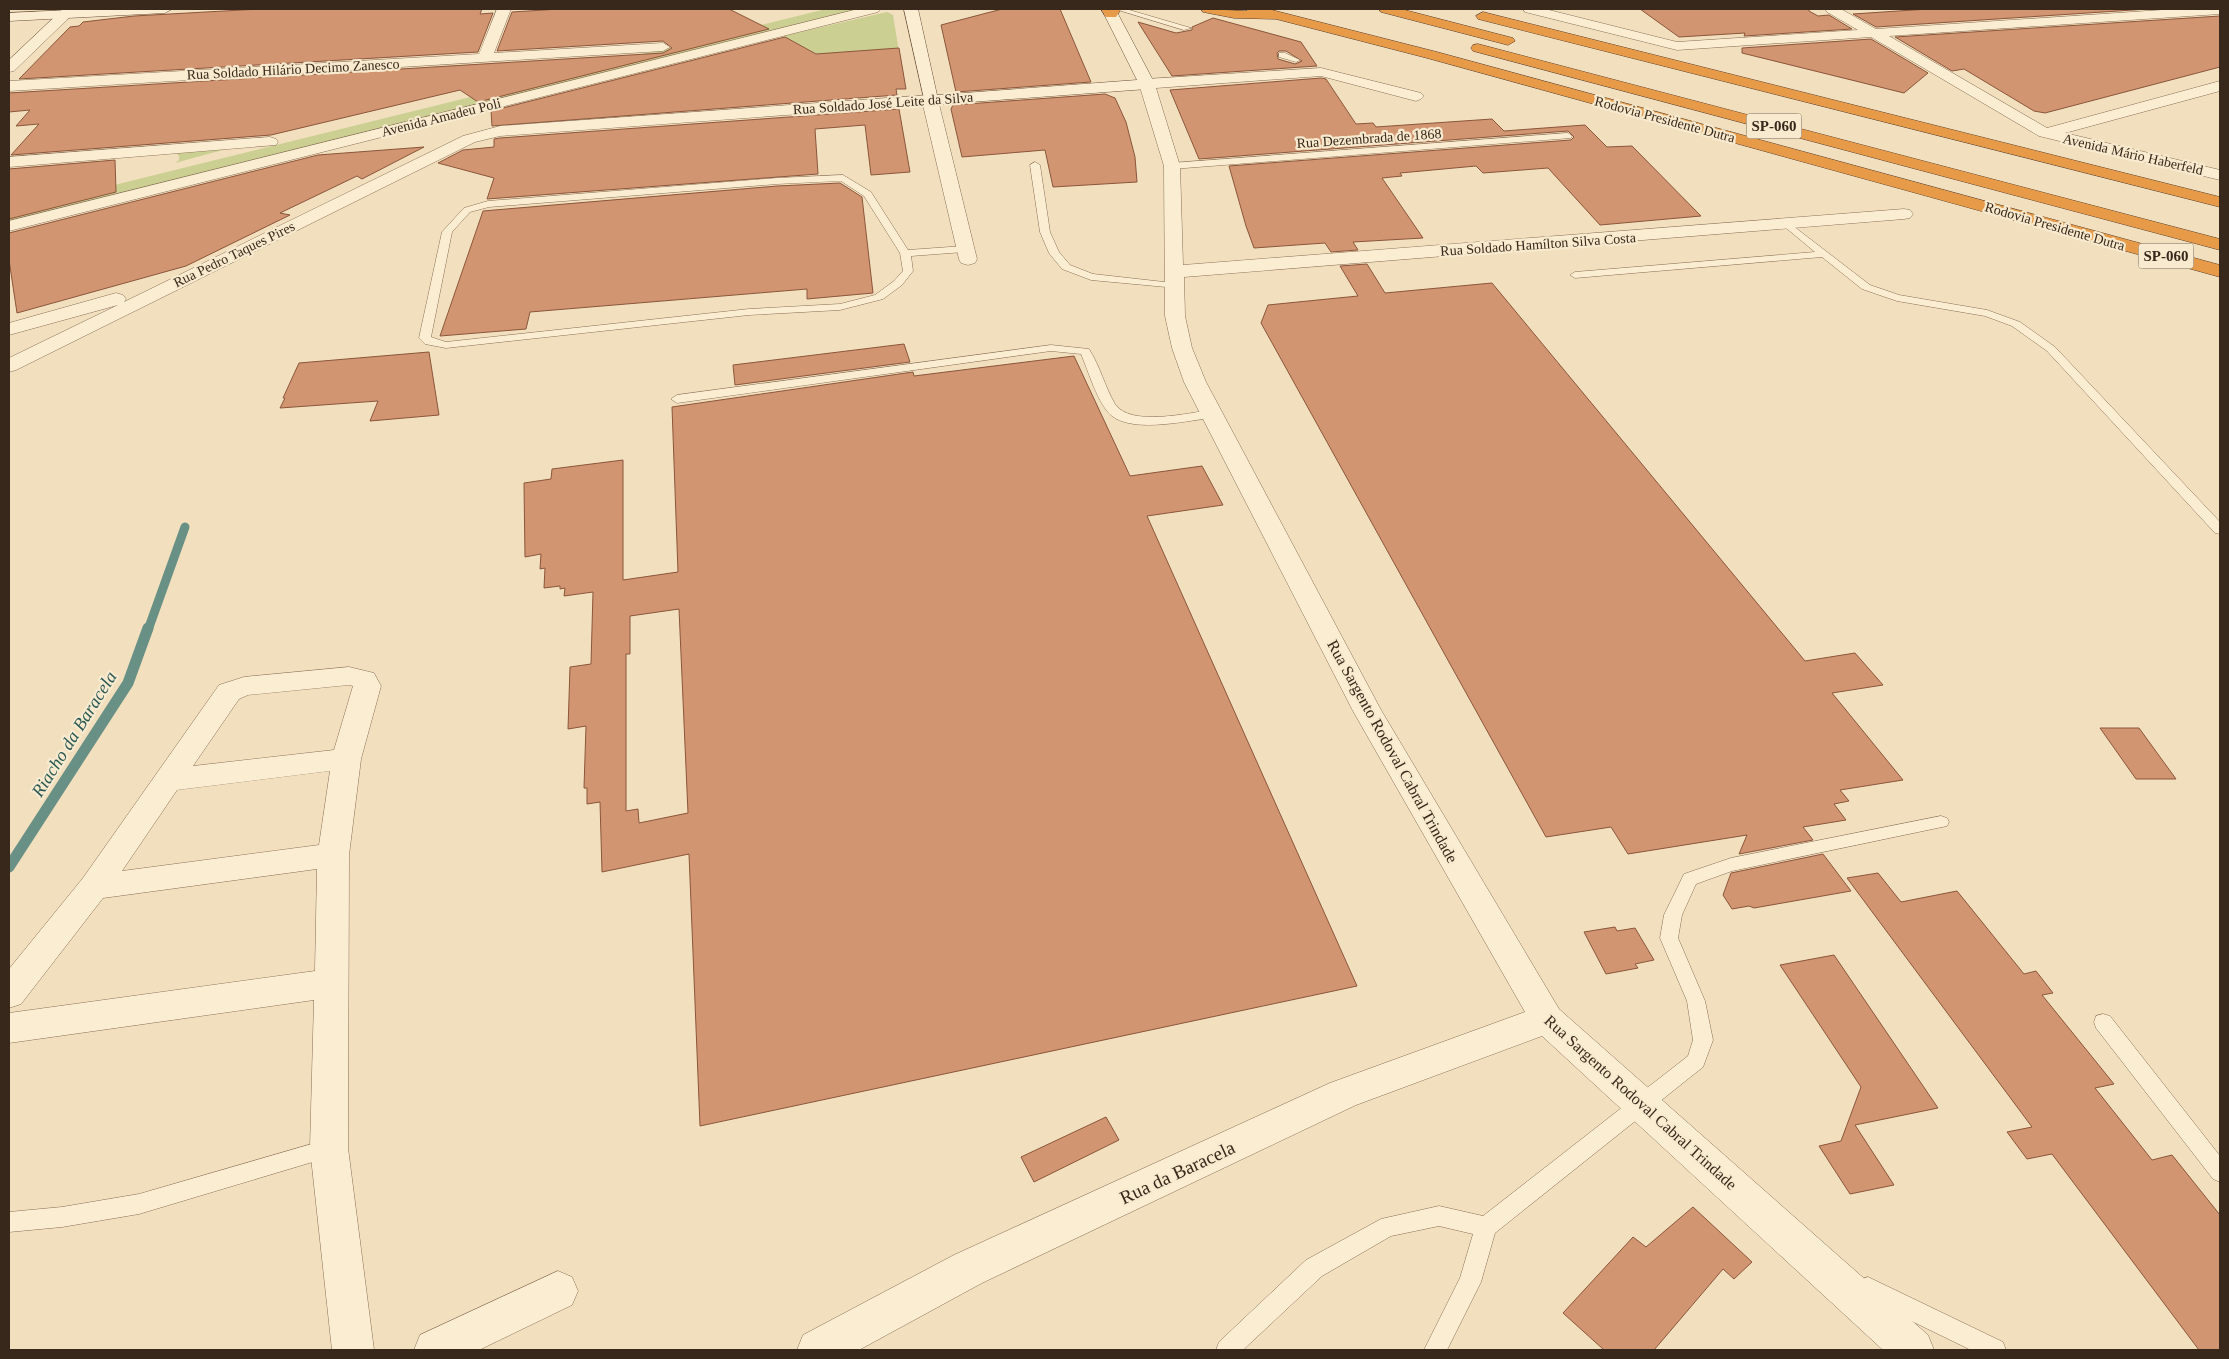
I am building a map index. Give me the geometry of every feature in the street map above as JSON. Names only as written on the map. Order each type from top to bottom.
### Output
[{"type":"highway","points":[[1208,9],[1234,14],[1282,16]]},
{"type":"highway","name":"Rodovia Presidente Dutra","points":[[1253,9],[2220,271]]},
{"type":"highway","points":[[1386,9],[1701,91]]},
{"type":"highway","name":"SP-060","points":[[1465,11],[1923,129],[2220,202]]},
{"type":"highway","name":"Rodovia Presidente Dutra","points":[[1375,21],[2220,245]]},
{"type":"highway","points":[[1959,153],[1998,160],[2220,218]]},
{"type":"highway","points":[[2111,242],[2156,268],[2220,287]]},
{"type":"street","points":[[9,17],[68,12],[165,9]]},
{"type":"street","points":[[485,57],[504,9]]},
{"type":"street","name":"Avenida Amadeu Poli","points":[[9,226],[873,9]]},
{"type":"street","points":[[911,9],[966,254]]},
{"type":"street","points":[[1530,9],[1677,46],[2220,10]]},
{"type":"street","name":"Avenida Mário Haberfeld","points":[[1832,9],[2045,133],[2220,175]]},
{"type":"street","name":"Rua Sargento Rodoval Cabral Trindade","points":[[1113,10],[1147,84],[1172,166],[1175,316],[1182,348],[1195,382],[1367,711],[1547,1019],[1913,1350]]},
{"type":"street","points":[[9,68],[68,12]]},
{"type":"street","name":"Rua Soldado Hilário Decimo Zanesco","points":[[9,86],[485,57],[579,59],[670,45]]},
{"type":"street","name":"Avenida Amadeu Poli","points":[[488,89],[579,59]]},
{"type":"street","name":"Rua Soldado José Leite da Silva","points":[[349,140],[460,144],[484,134],[500,131],[1321,72],[1416,96]]},
{"type":"street","points":[[2045,133],[2095,118],[2220,86]]},
{"type":"street","points":[[180,164],[288,138]]},
{"type":"street","points":[[9,162],[154,158],[270,142]]},
{"type":"street","name":"Rua Pedro Taques Pires","points":[[9,366],[460,144]]},
{"type":"street","name":"Rua Soldado Hamílton Silva Costa","points":[[1173,279],[1904,214]]},
{"type":"street","points":[[9,329],[178,282]]},
{"type":"street","points":[[9,994],[94,887],[229,692],[244,686],[349,676],[364,680],[367,686],[346,759],[333,855],[329,1148],[353,1350]]},
{"type":"street","points":[[168,780],[346,759]]},
{"type":"street","points":[[94,887],[333,855]]},
{"type":"street","points":[[9,1028],[331,983]]},
{"type":"street","name":"Rua da Baracela","points":[[818,1350],[968,1269],[1343,1094],[1547,1019]]},
{"type":"street","points":[[435,1350],[558,1291]]},
{"type":"lane","points":[[1113,10],[1187,28]]},
{"type":"lane","points":[[1282,55],[1296,60]]},
{"type":"lane","name":"Rua Dezembrada de 1868","points":[[1172,166],[1568,136]]},
{"type":"lane","points":[[1036,165],[1045,232],[1054,253],[1066,267],[1091,277],[1173,279]]},
{"type":"lane","points":[[843,178],[868,194],[905,253],[908,271],[898,283],[879,297],[840,307],[749,312],[446,345],[430,342],[425,338],[447,232],[458,218],[468,210],[488,204],[777,180],[843,178]]},
{"type":"lane","points":[[1788,224],[1866,287],[1897,298],[1987,313],[2016,324],[2050,349],[2220,530]]},
{"type":"lane","points":[[905,253],[966,254]]},
{"type":"lane","points":[[1575,275],[1825,254]]},
{"type":"lane","points":[[678,399],[1041,349],[1072,348],[1085,351],[1114,412],[1126,419],[1150,420],[1211,414]]},
{"type":"lane","points":[[1435,1350],[1470,1282],[1486,1227],[1696,1061],[1702,1040],[1696,1001],[1669,938],[1673,915],[1690,879],[1732,865],[1941,822]]},
{"type":"lane","points":[[2103,1022],[2220,1172]]},
{"type":"lane","points":[[9,1222],[62,1217],[140,1204],[329,1148]]},
{"type":"lane","points":[[1227,1350],[1314,1268],[1388,1226],[1440,1216],[1486,1227]]},
{"type":"lane","points":[[1819,1265],[1995,1350]]},
{"type":"green space","points":[[826,9],[860,9],[9,223],[9,211]]},
{"type":"green space","points":[[887,12],[893,15],[899,52],[818,55],[783,36]]},
{"type":"green space","points":[[230,148],[175,163],[179,160],[179,156],[176,153]]},
{"type":"building","points":[[260,9],[482,9],[480,14],[493,13],[478,52],[19,79],[70,27],[79,26],[83,22],[134,16]]},
{"type":"building","points":[[560,9],[729,9],[769,29],[478,102],[460,90],[271,135],[11,155],[39,124],[16,126],[30,110],[9,112],[9,93],[663,53],[672,48],[663,41],[497,51],[512,12]]},
{"type":"building","points":[[1002,9],[1060,9],[1091,82],[956,92],[941,25]]},
{"type":"building","points":[[1640,9],[1809,9],[1809,11],[1818,16],[1829,15],[1852,29],[1744,36],[1745,33],[1679,37]]},
{"type":"building","points":[[1928,9],[2148,9],[1876,27],[1853,14]]},
{"type":"building","points":[[2220,16],[2220,67],[2045,113],[2034,111],[1964,69],[1952,71],[1895,37]]},
{"type":"building","points":[[1213,18],[1301,42],[1317,66],[1172,76],[1138,22],[1176,33],[1192,30],[1192,27]],"holes":[[[1279,51],[1286,51],[1302,61],[1295,64],[1278,59],[1277,53]]]},
{"type":"building","points":[[785,37],[816,54],[899,48],[906,89],[896,89],[897,95],[492,126],[491,111]]},
{"type":"building","points":[[1871,39],[1928,73],[1904,93],[1742,53],[1742,48]]},
{"type":"building","points":[[1326,79],[1356,124],[1373,123],[1376,127],[1492,119],[1504,131],[1585,125],[1607,147],[1632,146],[1701,216],[1600,225],[1548,168],[1483,173],[1476,166],[1400,173],[1402,176],[1382,178],[1423,238],[1353,242],[1358,250],[1331,252],[1325,243],[1254,248],[1229,166],[1571,140],[1574,137],[1568,131],[1199,159],[1170,90]]},
{"type":"building","points":[[1105,94],[1115,98],[1126,122],[1135,157],[1137,182],[1053,187],[1045,150],[962,157],[951,109],[953,105]]},
{"type":"building","points":[[899,109],[910,172],[871,175],[865,125],[815,129],[818,174],[487,199],[494,178],[438,163],[463,150],[494,147],[494,139],[500,138]]},
{"type":"building","points":[[424,147],[362,179],[357,176],[280,213],[290,215],[186,266],[17,313],[9,260],[9,233],[318,155]]},
{"type":"building","points":[[115,160],[116,192],[9,219],[9,169]]},
{"type":"building","points":[[840,183],[862,197],[873,293],[807,299],[807,289],[530,312],[526,329],[440,336],[483,211],[777,186]]},
{"type":"building","points":[[1367,264],[1385,293],[1492,283],[1805,661],[1855,653],[1883,685],[1832,693],[1903,780],[1840,790],[1849,801],[1834,804],[1846,820],[1803,827],[1813,840],[1739,854],[1747,835],[1628,854],[1611,827],[1546,837],[1261,323],[1268,305],[1358,296],[1340,266]]},
{"type":"building","points":[[904,344],[910,362],[735,385],[733,365]]},
{"type":"building","points":[[429,352],[439,415],[370,421],[378,401],[280,408],[299,363]]},
{"type":"building","points":[[1074,356],[1130,476],[1202,466],[1223,505],[1147,516],[1357,986],[700,1126],[689,854],[602,872],[600,802],[587,804],[587,788],[584,788],[586,726],[568,729],[570,667],[591,664],[593,592],[564,596],[565,588],[560,589],[560,586],[544,588],[545,568],[540,569],[541,554],[525,557],[524,483],[551,479],[552,469],[623,460],[623,580],[678,572],[672,407],[913,372],[914,376]],"holes":[[[679,609],[688,813],[639,823],[638,809],[626,811],[626,654],[630,654],[630,616]]]},
{"type":"building","points":[[2100,728],[2139,728],[2176,779],[2136,779]]},
{"type":"building","points":[[1823,854],[1851,891],[1754,908],[1749,906],[1732,909],[1723,895],[1731,873]]},
{"type":"building","points":[[1878,873],[1901,902],[1957,891],[2024,974],[2036,971],[2053,993],[2042,995],[2114,1084],[2095,1088],[2152,1160],[2172,1155],[2220,1215],[2220,1350],[2199,1350],[2052,1154],[2027,1159],[2007,1132],[2032,1127],[1847,878]]},
{"type":"building","points":[[1615,927],[1617,931],[1635,928],[1654,960],[1635,964],[1638,968],[1606,974],[1584,932]]},
{"type":"building","points":[[1834,955],[1938,1108],[1855,1125],[1894,1185],[1850,1194],[1819,1146],[1841,1141],[1861,1087],[1780,965]]},
{"type":"building","points":[[1106,1117],[1119,1140],[1034,1182],[1021,1157]]},
{"type":"building","points":[[1693,1207],[1752,1262],[1734,1279],[1723,1269],[1654,1350],[1604,1350],[1563,1313],[1633,1237],[1646,1247]]},
{"type":"waterway","name":"Riacho da Baracela","points":[[148,630],[185,527]]},
{"type":"waterway","name":"Riacho da Baracela","points":[[9,867],[128,683],[148,628]]}]
